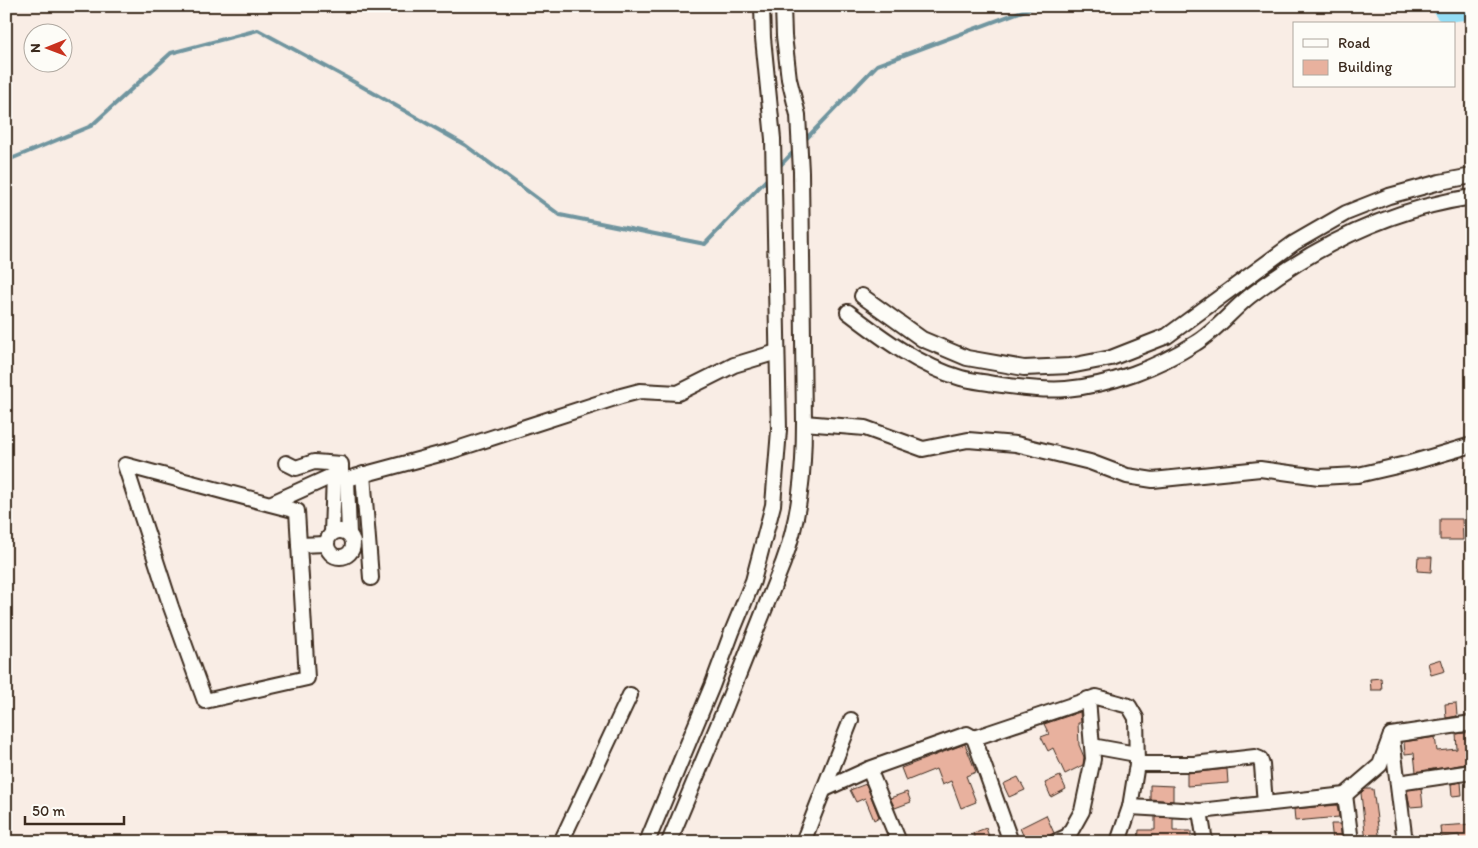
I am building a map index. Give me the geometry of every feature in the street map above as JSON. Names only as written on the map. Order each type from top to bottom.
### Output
[{"type":"street","points":[[647,842],[754,581],[773,505],[779,430],[773,139],[764,55],[762,6]]},
{"type":"street","points":[[669,842],[791,543],[800,496],[804,462],[801,172],[798,115],[789,79],[783,6]]},
{"type":"street","points":[[862,296],[922,339],[967,358],[1024,368],[1070,366],[1103,360],[1167,336],[1294,243],[1346,212],[1389,196],[1440,182],[1472,176]]},
{"type":"street","points":[[848,312],[876,334],[920,362],[961,378],[1018,388],[1065,389],[1106,383],[1162,362],[1198,342],[1250,296],[1289,268],[1340,238],[1442,202],[1472,197]]},
{"type":"street","points":[[270,504],[341,477],[363,474],[450,451],[621,396],[640,391],[678,393],[734,365],[777,352]]},
{"type":"street","points":[[804,424],[865,428],[923,449],[968,440],[1016,444],[1090,462],[1127,476],[1153,480],[1260,469],[1319,477],[1358,475],[1410,463],[1472,445]]},
{"type":"street","points":[[286,462],[296,468],[314,462],[341,464],[349,534],[353,541],[353,546],[349,554],[341,557],[332,555],[327,548],[341,477]]},
{"type":"street","points":[[125,465],[270,504],[297,511],[307,678],[205,701],[170,606],[125,465]]},
{"type":"street","points":[[363,474],[370,578]]},
{"type":"street","points":[[299,545],[329,538],[341,530],[349,534]]},
{"type":"street","points":[[561,842],[630,695]]},
{"type":"street","points":[[974,738],[1096,697],[1128,706],[1136,718],[1137,759],[1130,807],[1118,842]]},
{"type":"street","points":[[1055,842],[1068,836],[1082,811],[1093,759],[1088,699]]},
{"type":"street","points":[[803,842],[851,720]]},
{"type":"street","points":[[1391,735],[1472,723]]},
{"type":"street","points":[[825,789],[869,769],[967,734],[974,738],[1011,842]]},
{"type":"street","points":[[1130,807],[1200,811],[1346,795],[1380,765],[1391,735]]},
{"type":"street","points":[[1391,735],[1405,842]]},
{"type":"street","points":[[1092,746],[1137,759],[1194,764],[1255,757],[1260,759],[1262,765],[1265,804]]},
{"type":"street","points":[[869,769],[899,842]]},
{"type":"street","points":[[1398,783],[1472,772]]},
{"type":"street","points":[[1346,795],[1352,842]]},
{"type":"street","points":[[1200,811],[1205,842]]},
{"type":"building","points":[[1440,519],[1462,519],[1463,540],[1440,540]]},
{"type":"building","points":[[1418,557],[1432,557],[1431,572],[1417,571]]},
{"type":"building","points":[[1441,659],[1445,671],[1431,675],[1428,663]]},
{"type":"building","points":[[1381,678],[1382,690],[1371,690],[1370,679]]},
{"type":"building","points":[[1456,703],[1457,716],[1446,718],[1445,704]]},
{"type":"building","points":[[1080,712],[1081,723],[1078,723],[1079,745],[1084,757],[1083,765],[1065,774],[1053,748],[1048,751],[1041,737],[1049,734],[1044,724]]},
{"type":"building","points":[[1472,732],[1472,763],[1416,772],[1414,753],[1405,754],[1404,742],[1435,737],[1437,751],[1457,749],[1456,734]]},
{"type":"building","points":[[965,744],[976,772],[966,776],[976,802],[961,808],[951,781],[942,785],[936,769],[906,781],[901,768]]},
{"type":"building","points":[[1227,769],[1228,783],[1187,786],[1187,773]]},
{"type":"building","points":[[1060,776],[1066,789],[1051,797],[1045,783]]},
{"type":"building","points":[[1018,777],[1025,790],[1009,797],[1003,784]]},
{"type":"building","points":[[1461,782],[1462,795],[1452,796],[1451,784]]},
{"type":"building","points":[[866,784],[879,817],[874,820],[865,798],[856,802],[850,790]]},
{"type":"building","points":[[1150,785],[1173,786],[1173,801],[1150,799]]},
{"type":"building","points":[[1421,788],[1423,806],[1410,807],[1407,790]]},
{"type":"building","points":[[1365,789],[1373,789],[1380,842],[1366,842],[1361,793]]},
{"type":"building","points":[[907,792],[911,802],[895,808],[890,798]]},
{"type":"building","points":[[1337,805],[1339,817],[1295,821],[1294,809]]},
{"type":"building","points":[[1046,815],[1054,833],[1048,837],[1046,842],[1026,842],[1020,828]]},
{"type":"building","points":[[1155,817],[1173,818],[1173,831],[1191,831],[1191,842],[1138,842],[1139,830],[1155,830]]},
{"type":"building","points":[[1331,824],[1340,824],[1342,842],[1333,842]]},
{"type":"building","points":[[1472,824],[1471,842],[1460,842],[1459,835],[1441,837],[1440,826]]},
{"type":"building","points":[[986,828],[991,842],[976,842],[973,833]]},
{"type":"waterway","points":[[804,141],[877,65],[1036,6]]},
{"type":"waterway","points":[[1442,6],[1446,10]]},
{"type":"waterway","points":[[1446,10],[1472,7]]},
{"type":"waterway","points":[[6,161],[91,126],[171,53],[258,30],[465,145],[560,215],[705,244],[769,177]]},
{"type":"waterway","points":[[778,168],[795,150]]}]
